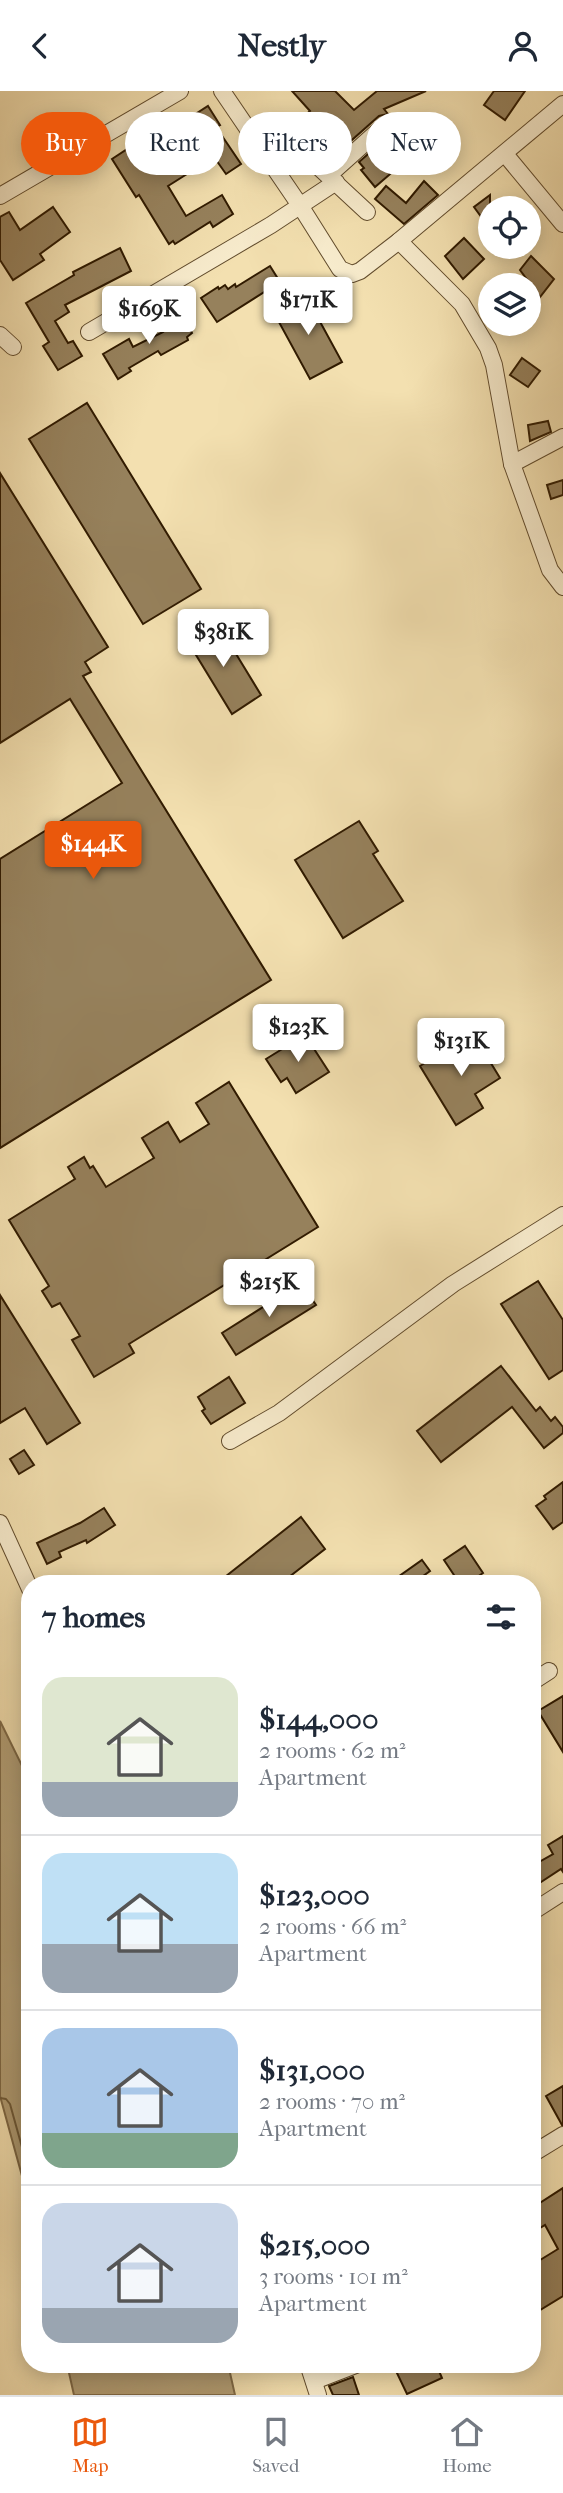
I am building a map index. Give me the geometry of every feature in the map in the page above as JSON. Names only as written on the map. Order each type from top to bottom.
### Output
[{"type":"street","points":[[0,196],[180,91]]},
{"type":"street","points":[[222,91],[340,269],[346,274],[360,271],[399,241],[563,104]]},
{"type":"street","points":[[89,332],[301,207],[366,144]]},
{"type":"street","points":[[505,154],[563,224]]},
{"type":"street","points":[[329,175],[367,212]]},
{"type":"street","points":[[399,241],[462,304],[477,326],[494,365],[512,464],[545,560],[563,587]]},
{"type":"street","points":[[0,335],[13,348]]},
{"type":"street","points":[[512,464],[563,437]]},
{"type":"street","points":[[230,1441],[279,1413],[453,1284],[563,1215]]},
{"type":"street","points":[[0,1523],[24,1575]]},
{"type":"street","points":[[541,1676],[549,1671]]},
{"type":"street","points":[[541,1906],[563,1892]]},
{"type":"street","points":[[541,2148],[563,2135]]},
{"type":"street","points":[[316,2388],[342,2373]]},
{"type":"water","points":[[0,1721],[21,1764],[21,2172],[0,2096]]},
{"type":"water","points":[[69,2373],[230,2373],[235,2395],[74,2395]]},
{"type":"building","points":[[292,91],[335,91],[354,110],[377,91],[426,91],[384,109],[386,112],[366,112],[366,128],[352,140],[352,112],[310,111]]},
{"type":"building","points":[[494,91],[525,91],[505,120],[484,105]]},
{"type":"building","points":[[208,106],[212,112],[199,112]]},
{"type":"building","points":[[224,139],[238,160],[238,166],[226,174]]},
{"type":"building","points":[[125,150],[125,175],[185,175],[168,186],[186,216],[222,195],[233,214],[213,227],[210,222],[175,244],[173,241],[169,244],[139,195],[136,197],[112,159]]},
{"type":"building","points":[[366,156],[366,175],[389,175],[375,187],[361,170],[364,168],[359,162]]},
{"type":"building","points":[[424,181],[438,195],[404,224],[375,199],[386,186],[406,203]]},
{"type":"building","points":[[53,207],[70,232],[40,254],[44,260],[13,280],[0,260],[0,217],[9,212],[20,230]]},
{"type":"building","points":[[464,238],[478,253],[478,259],[484,259],[463,279],[445,256]]},
{"type":"building","points":[[120,248],[131,271],[65,305],[69,312],[55,321],[68,343],[73,341],[82,356],[58,370],[43,346],[49,342],[26,303],[74,275],[73,272]]},
{"type":"building","points":[[529,259],[534,259],[554,279],[541,296],[541,273],[522,273],[520,270]]},
{"type":"building","points":[[270,266],[280,282],[217,322],[201,298],[218,287],[219,289],[225,285],[228,289],[235,284],[236,287]]},
{"type":"building","points":[[306,296],[342,362],[310,379],[274,313]]},
{"type":"building","points":[[181,312],[192,333],[187,337],[188,340],[161,355],[158,351],[129,368],[131,371],[118,379],[103,354],[129,339],[133,347],[163,332],[159,324]]},
{"type":"building","points":[[522,358],[540,371],[528,387],[510,375]]},
{"type":"building","points":[[87,403],[201,589],[143,624],[29,439]]},
{"type":"building","points":[[548,421],[551,432],[530,441],[528,425]]},
{"type":"building","points":[[0,473],[108,647],[85,662],[91,672],[83,676],[271,980],[0,1148],[0,859],[122,783],[70,699],[0,743]]},
{"type":"building","points":[[563,480],[563,495],[551,499],[547,485]]},
{"type":"building","points":[[200,621],[218,651],[230,644],[261,695],[232,714],[182,632]]},
{"type":"building","points":[[359,821],[378,851],[373,854],[403,901],[343,938],[295,860]]},
{"type":"building","points":[[473,1034],[500,1078],[475,1094],[483,1108],[456,1125],[420,1066]]},
{"type":"building","points":[[305,1035],[329,1072],[296,1093],[287,1078],[281,1082],[266,1059]]},
{"type":"building","points":[[229,1082],[318,1227],[129,1344],[134,1353],[94,1377],[72,1340],[80,1336],[60,1303],[52,1307],[42,1291],[49,1286],[9,1220],[75,1179],[68,1167],[84,1157],[106,1187],[154,1158],[142,1138],[168,1122],[180,1142],[209,1124],[196,1103]]},
{"type":"building","points":[[538,1281],[563,1320],[563,1370],[549,1379],[501,1304]]},
{"type":"building","points":[[301,1283],[316,1305],[236,1355],[222,1333]]},
{"type":"building","points":[[0,1295],[80,1423],[47,1444],[25,1408],[0,1423]]},
{"type":"building","points":[[501,1366],[536,1411],[540,1407],[551,1421],[555,1417],[563,1427],[563,1433],[544,1448],[512,1407],[441,1462],[417,1431]]},
{"type":"building","points":[[229,1377],[245,1403],[211,1424],[202,1411],[205,1409],[198,1397]]},
{"type":"building","points":[[24,1450],[34,1465],[19,1474],[10,1459]]},
{"type":"building","points":[[563,1482],[563,1522],[553,1529],[536,1506],[546,1499],[544,1496]]},
{"type":"building","points":[[104,1508],[115,1525],[87,1543],[86,1540],[59,1552],[61,1557],[47,1564],[37,1543],[80,1523]]},
{"type":"building","points":[[301,1517],[325,1549],[292,1575],[227,1575]]},
{"type":"building","points":[[465,1546],[483,1573],[454,1575],[444,1560]]},
{"type":"building","points":[[422,1560],[430,1571],[424,1575],[401,1575]]},
{"type":"building","points":[[563,1696],[563,1752],[541,1716],[541,1709]]},
{"type":"building","points":[[563,1836],[563,1872],[561,1869],[541,1882],[541,1861],[553,1854],[548,1845]]},
{"type":"building","points":[[563,2086],[563,2125],[562,2125],[546,2096]]},
{"type":"building","points":[[563,2188],[563,2296],[541,2309],[541,2259],[558,2249],[545,2225],[541,2227],[541,2202]]},
{"type":"building","points":[[397,2373],[440,2373],[442,2378],[407,2394]]},
{"type":"building","points":[[353,2377],[359,2395],[333,2395],[329,2386]]}]
